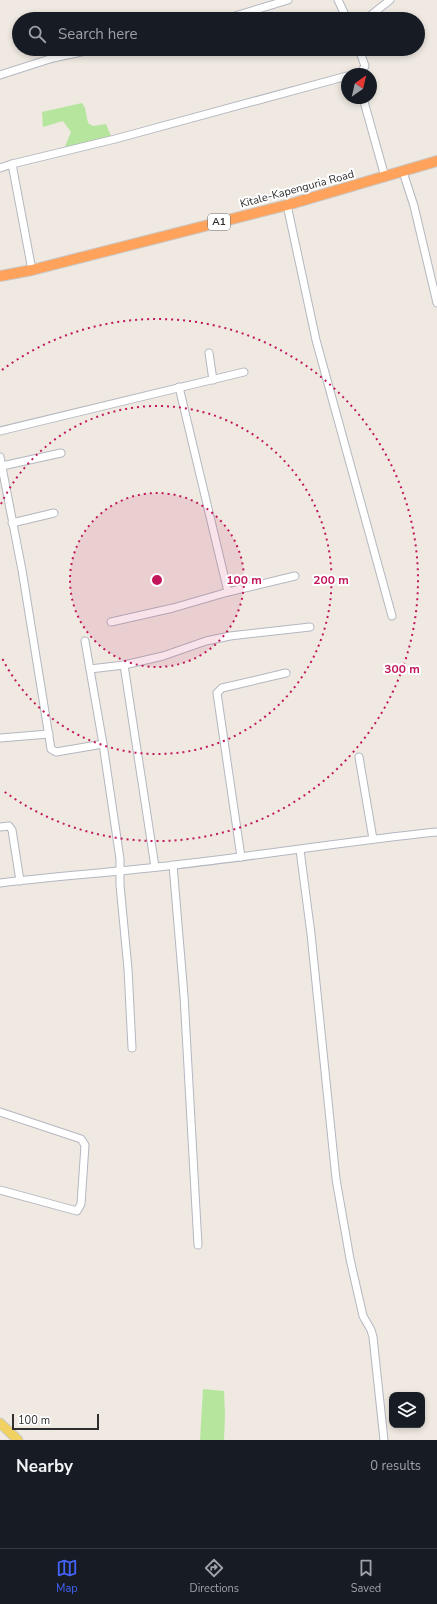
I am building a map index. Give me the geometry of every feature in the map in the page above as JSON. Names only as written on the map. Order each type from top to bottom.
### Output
[{"type":"highway","name":"Kitale-Kapenguria Road","points":[[0,276],[32,270],[287,205],[437,161]]},
{"type":"main road","points":[[0,1423],[18,1440]]},
{"type":"street","points":[[248,12],[288,0]]},
{"type":"street","points":[[338,0],[344,12]]},
{"type":"street","points":[[375,12],[390,0]]},
{"type":"street","points":[[0,75],[62,56]]},
{"type":"street","points":[[361,56],[365,66],[364,68]]},
{"type":"street","points":[[0,168],[115,139],[341,78]]},
{"type":"street","points":[[365,104],[385,177]]},
{"type":"street","points":[[12,164],[32,270]]},
{"type":"street","points":[[403,172],[414,206],[437,303]]},
{"type":"street","points":[[287,205],[316,340],[392,616]]},
{"type":"street","points":[[209,353],[213,380]]},
{"type":"street","points":[[0,431],[244,372]]},
{"type":"street","points":[[180,387],[228,592]]},
{"type":"street","points":[[2,466],[61,453]]},
{"type":"street","points":[[0,456],[51,749],[56,752],[103,744]]},
{"type":"street","points":[[12,522],[54,513]]},
{"type":"street","points":[[111,622],[173,608],[228,592],[295,576]]},
{"type":"street","points":[[90,669],[163,656],[206,641],[230,636],[310,627]]},
{"type":"street","points":[[86,641],[120,859],[119,871],[132,1048]]},
{"type":"street","points":[[124,664],[156,867]]},
{"type":"street","points":[[241,857],[217,693],[222,688],[286,673]]},
{"type":"street","points":[[0,738],[49,734]]},
{"type":"street","points":[[359,758],[374,839]]},
{"type":"street","points":[[0,827],[9,826],[12,830],[20,881]]},
{"type":"street","points":[[0,883],[174,865],[437,832]]},
{"type":"street","points":[[300,850],[311,934],[336,1179],[350,1259],[363,1316],[371,1330],[373,1337],[384,1440]]},
{"type":"street","points":[[174,865],[184,996],[198,1245]]},
{"type":"street","points":[[0,1112],[81,1139],[85,1145],[81,1204],[77,1211],[0,1190]]},
{"type":"green space","points":[[82,103],[85,108],[88,123],[93,126],[106,124],[111,136],[64,149],[71,132],[63,121],[43,127],[42,112]]},
{"type":"green space","points":[[203,1389],[224,1391],[224,1440],[200,1440]]}]
